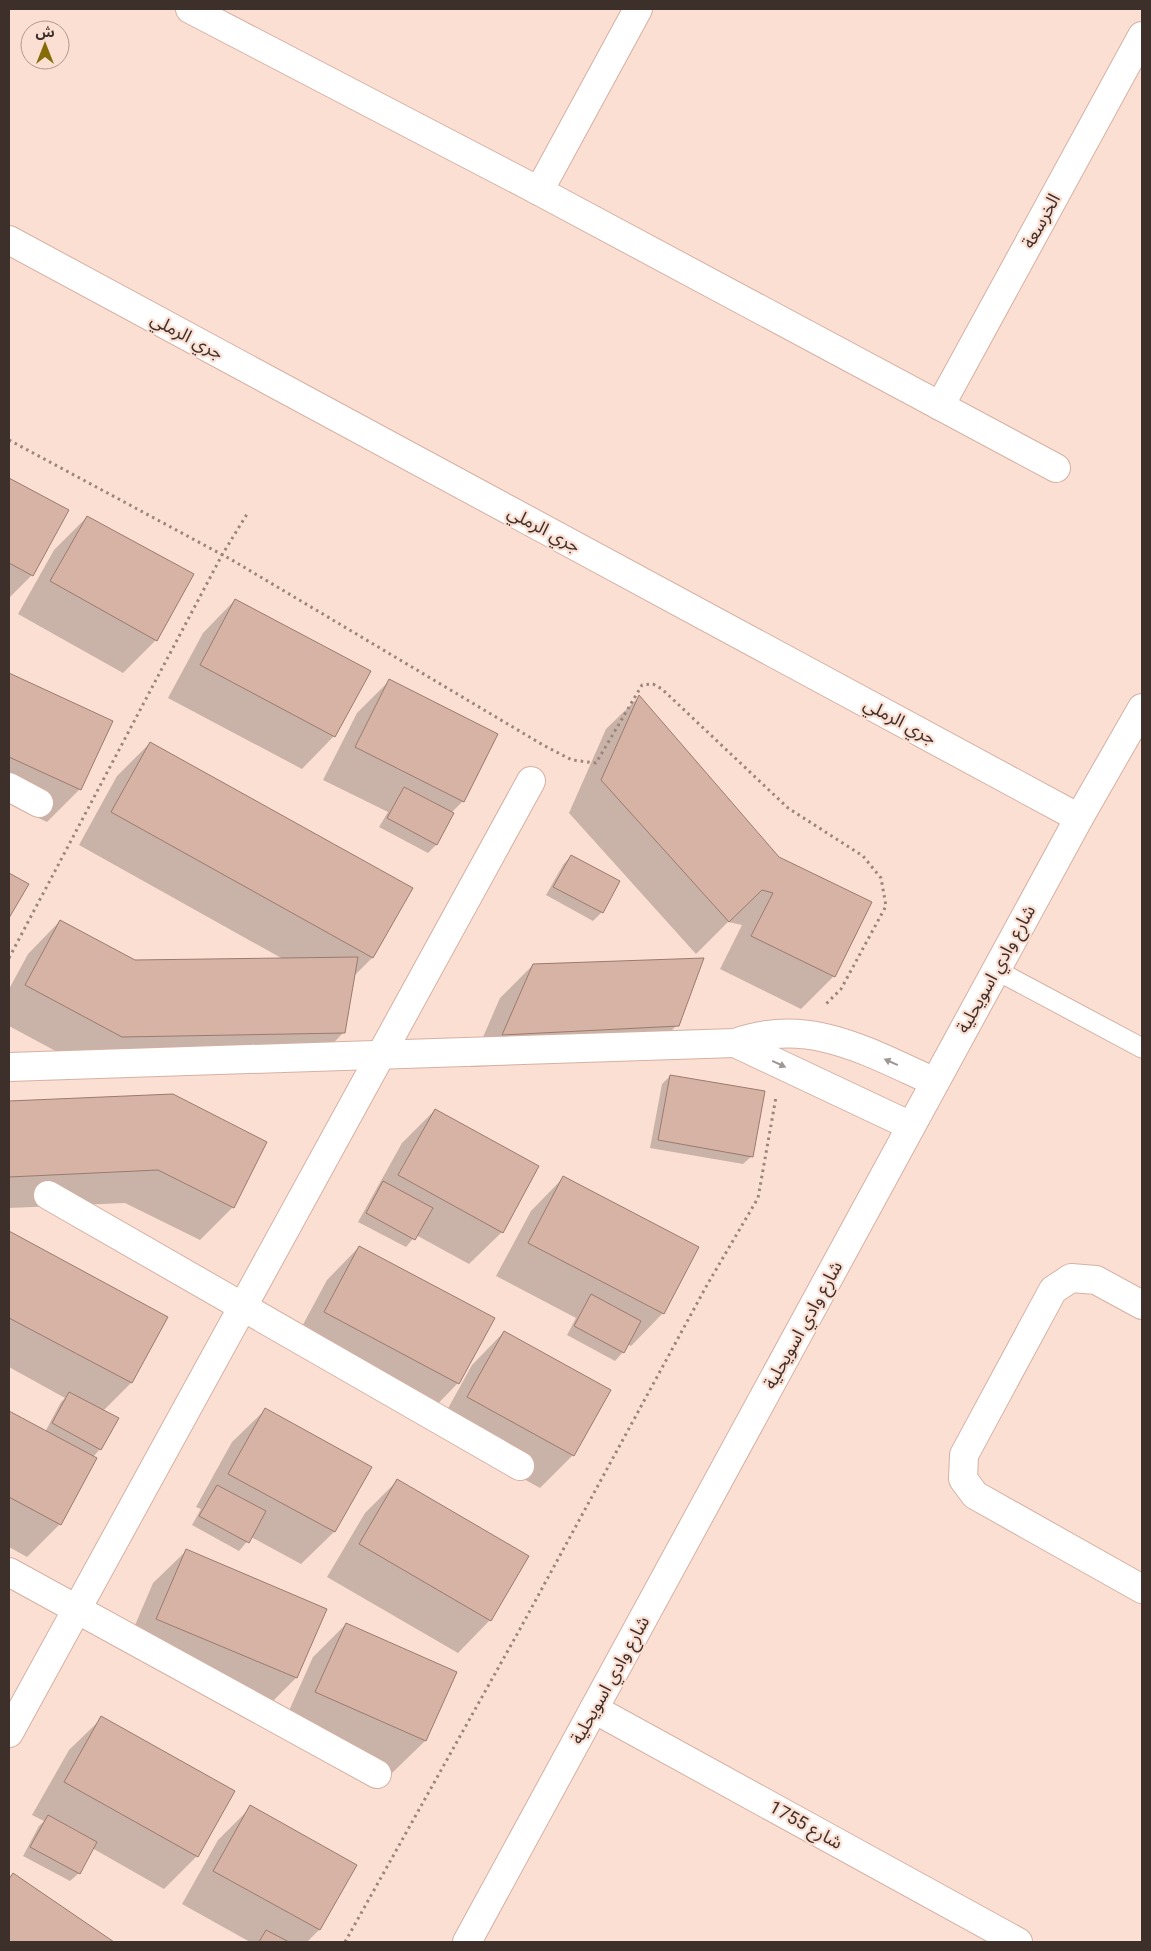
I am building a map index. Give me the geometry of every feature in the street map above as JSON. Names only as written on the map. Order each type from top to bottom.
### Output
[{"type":"street","points":[[190,9],[539,191],[1056,468]]},
{"type":"street","points":[[539,191],[638,9]]},
{"type":"street","name":"الخرسعة","points":[[940,406],[1142,36]]},
{"type":"street","name":"جري الرملي","points":[[9,240],[1079,818]]},
{"type":"street","name":"شارع وادي اسويحلية","points":[[467,1942],[1079,818],[1142,708]]},
{"type":"street","points":[[9,1733],[531,781]]},
{"type":"street","points":[[9,787],[40,804]]},
{"type":"street","points":[[9,1067],[734,1043],[755,1036],[774,1033],[797,1033],[830,1038],[869,1052],[935,1082]]},
{"type":"street","points":[[734,1043],[911,1126]]},
{"type":"street","points":[[48,1195],[520,1466]]},
{"type":"street","points":[[1142,1305],[1096,1280],[1071,1278],[1053,1290],[964,1455],[963,1478],[975,1495],[1142,1589]]},
{"type":"street","points":[[9,1572],[377,1774]]},
{"type":"street","name":"شارع 1755","points":[[594,1709],[1018,1942]]},
{"type":"lane","points":[[996,970],[1142,1048]]},
{"type":"path","points":[[9,440],[222,555],[542,745],[572,760],[596,763],[642,685],[653,684],[662,689],[788,808],[864,856],[881,878],[886,906],[841,989],[797,1033]]},
{"type":"path","points":[[9,958],[222,555],[247,514]]},
{"type":"path","points":[[344,1942],[520,1629],[707,1285],[758,1198],[782,1065]]},
{"type":"building","points":[[9,478],[69,510],[33,576],[9,563]]},
{"type":"building","points":[[87,516],[194,574],[157,641],[50,581]]},
{"type":"building","points":[[235,599],[371,671],[335,737],[200,665]]},
{"type":"building","points":[[9,673],[113,721],[81,790],[9,757]]},
{"type":"building","points":[[389,679],[498,734],[464,802],[355,747]]},
{"type":"building","points":[[639,695],[779,857],[872,902],[835,977],[751,936],[773,893],[762,890],[729,922],[601,780]]},
{"type":"building","points":[[150,742],[413,888],[373,958],[111,812]]},
{"type":"building","points":[[404,787],[454,813],[437,845],[387,818]]},
{"type":"building","points":[[571,855],[620,881],[603,913],[553,887]]},
{"type":"building","points":[[9,873],[29,884],[9,918]]},
{"type":"building","points":[[60,920],[135,960],[358,957],[345,1033],[122,1037],[25,985]]},
{"type":"building","points":[[704,958],[679,1026],[502,1035],[533,964]]},
{"type":"building","points":[[670,1075],[765,1091],[753,1157],[658,1140]]},
{"type":"building","points":[[173,1094],[267,1142],[234,1208],[158,1170],[9,1177],[9,1101]]},
{"type":"building","points":[[435,1109],[539,1166],[503,1233],[398,1175]]},
{"type":"building","points":[[563,1176],[699,1247],[664,1314],[528,1243]]},
{"type":"building","points":[[383,1181],[433,1208],[415,1240],[366,1213]]},
{"type":"building","points":[[9,1231],[168,1317],[132,1383],[9,1318]]},
{"type":"building","points":[[359,1246],[495,1318],[459,1384],[324,1312]]},
{"type":"building","points":[[591,1294],[641,1321],[624,1353],[574,1326]]},
{"type":"building","points":[[504,1331],[611,1390],[574,1456],[467,1397]]},
{"type":"building","points":[[69,1392],[119,1418],[101,1450],[52,1423]]},
{"type":"building","points":[[265,1408],[372,1467],[335,1532],[228,1474]]},
{"type":"building","points":[[9,1411],[97,1458],[61,1525],[9,1497]]},
{"type":"building","points":[[397,1479],[529,1556],[491,1621],[359,1544]]},
{"type":"building","points":[[217,1485],[266,1511],[249,1543],[199,1516]]},
{"type":"building","points":[[186,1549],[327,1609],[297,1678],[156,1619]]},
{"type":"building","points":[[346,1623],[457,1672],[426,1741],[315,1692]]},
{"type":"building","points":[[101,1716],[235,1791],[198,1857],[64,1782]]},
{"type":"building","points":[[250,1805],[357,1865],[320,1930],[213,1871]]},
{"type":"building","points":[[48,1815],[97,1842],[80,1874],[30,1847]]},
{"type":"building","points":[[13,1873],[114,1942],[9,1942],[9,1879]]},
{"type":"building","points":[[266,1930],[289,1942],[259,1942]]}]
